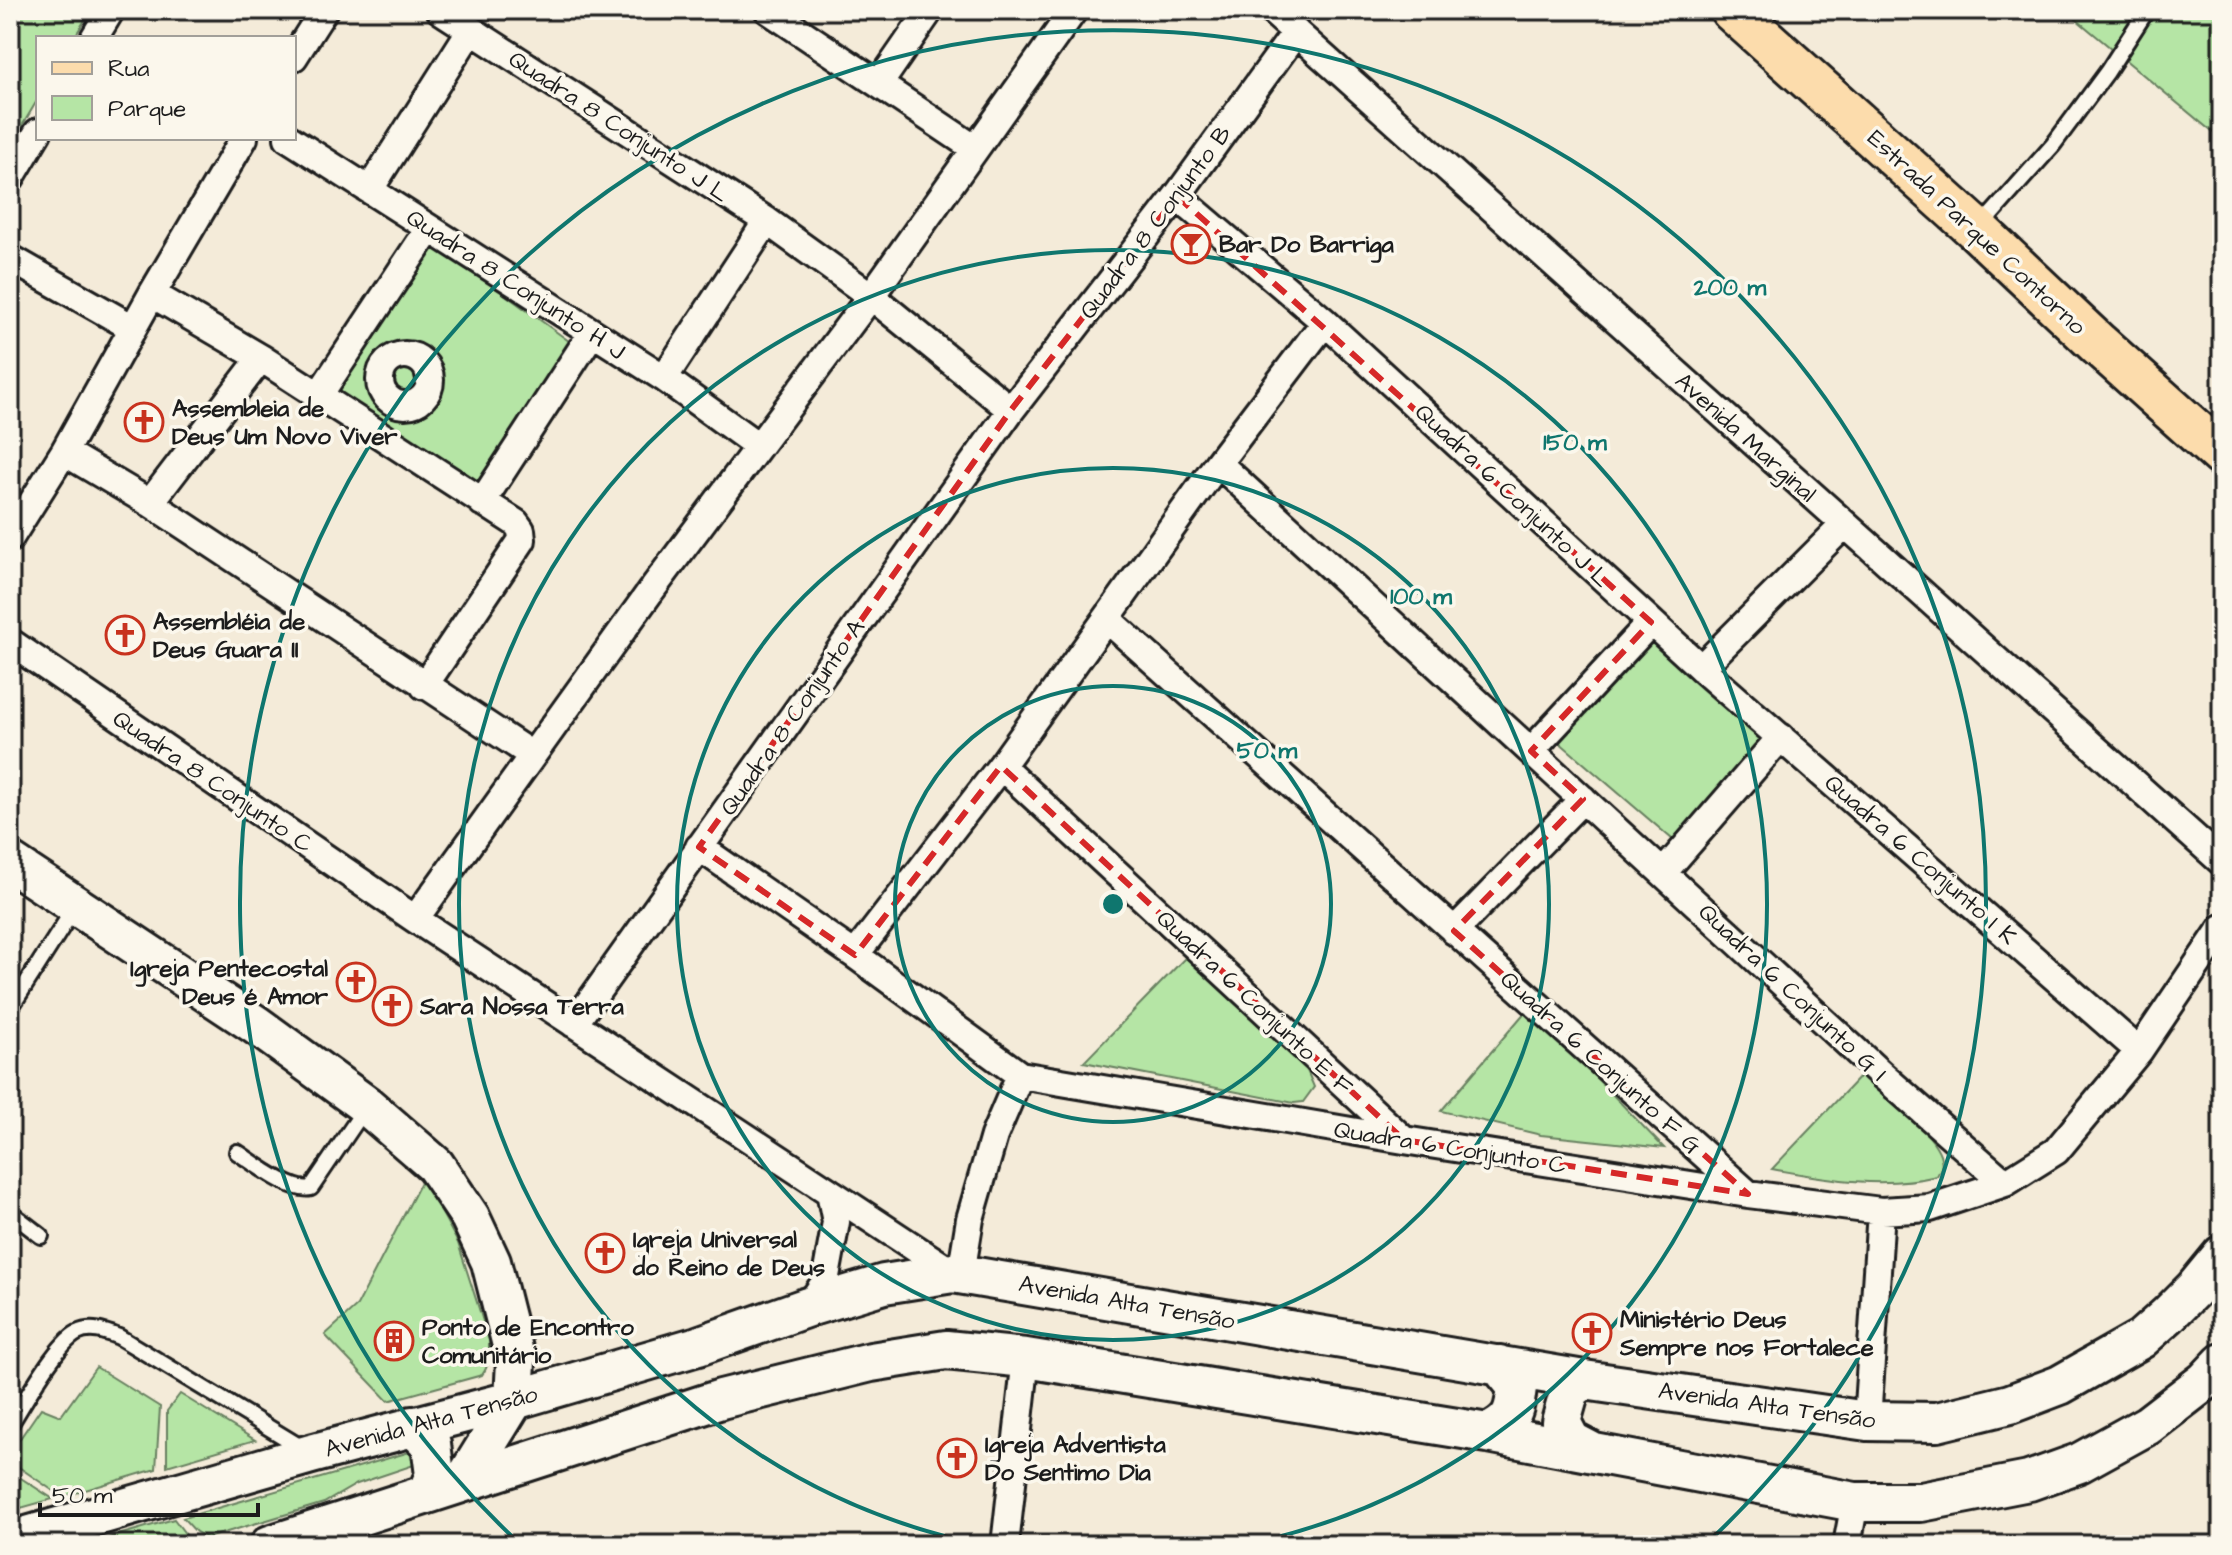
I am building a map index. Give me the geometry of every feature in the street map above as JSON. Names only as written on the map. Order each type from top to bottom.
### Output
[{"type":"main road","name":"Estrada Parque Contorno","points":[[1732,10],[2222,455]]},
{"type":"street","points":[[95,36],[111,10]]},
{"type":"street","points":[[296,54],[324,10]]},
{"type":"street","name":"Quadra 8 Conjunto J L","points":[[440,10],[767,221],[871,296],[1011,410]]},
{"type":"street","points":[[768,10],[974,148]]},
{"type":"street","points":[[879,84],[930,10]]},
{"type":"street","points":[[415,919],[650,592],[871,296],[1074,10]]},
{"type":"street","name":"Avenida Marginal","points":[[1271,10],[2222,862]]},
{"type":"street","points":[[370,189],[470,31]]},
{"type":"street","name":"Quadra 8 Conjunto B","points":[[1011,410],[1177,196],[1296,32]]},
{"type":"street","points":[[10,179],[36,135]]},
{"type":"street","points":[[10,538],[64,452],[243,140]]},
{"type":"street","name":"Quadra 8 Conjunto H J","points":[[291,140],[664,378],[758,446]]},
{"type":"street","name":"Quadra 6 Conjunto J L","points":[[1177,196],[1325,322],[1701,668]]},
{"type":"street","points":[[664,378],[767,221]]},
{"type":"street","points":[[319,395],[429,229]]},
{"type":"street","points":[[10,258],[133,328]]},
{"type":"street","points":[[152,294],[319,395],[516,523],[521,530],[522,540],[424,686]]},
{"type":"street","points":[[855,955],[1001,766],[1218,463],[1325,322]]},
{"type":"street","points":[[482,502],[592,333]]},
{"type":"street","points":[[150,503],[261,358]]},
{"type":"street","name":"Quadra 8 Conjunto A","points":[[574,1024],[1011,410]]},
{"type":"street","points":[[64,452],[150,503],[532,755]]},
{"type":"street","name":"Quadra 6 Conjunto G I","points":[[1218,463],[1882,1075],[2005,1183]]},
{"type":"street","points":[[1701,668],[1844,525]]},
{"type":"street","name":"Quadra 6 Conjunto F G","points":[[1107,619],[1748,1194]]},
{"type":"street","points":[[1531,751],[1651,622]]},
{"type":"street","name":"Quadra 8 Conjunto C","points":[[10,642],[415,919],[957,1273]]},
{"type":"street","name":"Quadra 6 Conjunto I K","points":[[1701,668],[2139,1051]]},
{"type":"street","points":[[1663,873],[1781,737]]},
{"type":"street","name":"Quadra 6 Conjunto E F","points":[[1001,766],[1404,1140]]},
{"type":"street","points":[[1454,931],[1583,799]]},
{"type":"street","points":[[699,847],[1020,1075],[994,1136],[957,1273]]},
{"type":"street","points":[[10,862],[256,1025],[367,1106],[435,1165],[470,1217],[491,1262],[516,1361],[514,1400],[464,1481]]},
{"type":"street","name":"Quadra 6 Conjunto C","points":[[1020,1075],[1748,1194],[1881,1211],[1930,1208],[2005,1183],[2056,1151],[2139,1051],[2222,928]]},
{"type":"street","points":[[808,1307],[825,1282],[834,1237],[836,1222],[830,1192]]},
{"type":"street","points":[[1867,1421],[1881,1211]]},
{"type":"street","name":"Avenida Alta Tensão","points":[[10,1541],[698,1346],[884,1284],[957,1273],[1584,1380],[1867,1421],[1937,1422],[2010,1404],[2060,1385],[2141,1339],[2195,1288],[2222,1255]]},
{"type":"street","points":[[698,1346],[691,1361],[692,1378],[703,1393],[721,1399]]},
{"type":"street","points":[[270,1545],[721,1399],[871,1362],[946,1350],[1026,1358],[1488,1433],[1855,1502],[1921,1502],[2029,1481],[2079,1463],[2148,1425],[2205,1381],[2222,1363]]},
{"type":"street","points":[[1005,1545],[1026,1358]]},
{"type":"street","points":[[1488,1433],[1514,1414],[1517,1387],[1499,1365]]},
{"type":"street","points":[[1584,1380],[1570,1390],[1561,1422],[1571,1441],[1590,1451]]},
{"type":"street","points":[[412,1426],[431,1444],[435,1475],[427,1493]]},
{"type":"street","points":[[1847,1545],[1855,1502]]},
{"type":"lane","points":[[1977,230],[2053,145],[2107,72],[2147,10]]},
{"type":"lane","points":[[10,1009],[75,907]]},
{"type":"lane","points":[[237,1152],[294,1187],[306,1190],[315,1185],[367,1106]]},
{"type":"lane","points":[[10,1212],[41,1236]]},
{"type":"lane","points":[[10,1425],[64,1343],[79,1332],[99,1330],[119,1337],[311,1454]]},
{"type":"highlighted area","points":[[1177,196],[1651,622],[1531,751],[1583,799],[1454,931],[1748,1194],[1404,1140],[1001,766],[855,955],[699,847],[1011,410]]},
{"type":"green space","points":[[10,10],[91,10],[75,36],[36,36],[36,102],[10,146]]},
{"type":"green space","points":[[2065,10],[2222,10],[2222,140]]},
{"type":"green space","points":[[431,241],[573,344],[482,486],[331,387]]},
{"type":"green space","points":[[1652,633],[1772,737],[1679,845],[1559,742]]},
{"type":"green space","points":[[1187,956],[1306,1068],[1314,1087],[1303,1102],[1294,1103],[1084,1062]]},
{"type":"green space","points":[[1526,1011],[1584,1065],[1664,1148],[1541,1135],[1441,1111]]},
{"type":"green space","points":[[1863,1073],[1930,1137],[1941,1158],[1937,1176],[1875,1182],[1772,1169]]},
{"type":"green space","points":[[421,1182],[458,1243],[489,1340],[488,1359],[482,1375],[388,1401],[325,1335],[357,1306]]},
{"type":"green space","points":[[96,1367],[160,1407],[156,1469],[62,1497],[10,1461],[10,1453],[41,1408],[61,1416]]},
{"type":"green space","points":[[180,1394],[255,1440],[167,1466],[167,1411]]},
{"type":"green space","points":[[420,1449],[414,1465],[357,1484],[324,1503],[207,1538],[196,1532],[183,1518]]},
{"type":"green space","points":[[10,1471],[53,1499],[10,1511]]},
{"type":"green space","points":[[174,1519],[192,1543],[84,1545]]},
{"type":"place","name":"Bar Do Barriga","points":[[1191,244]]},
{"type":"place","name":"Assembleia de Deus Um Novo Viver","points":[[144,422]]},
{"type":"place","name":"Assembléia de Deus Guara II","points":[[125,635]]},
{"type":"place","name":"Igreja Pentecostal Deus é Amor","points":[[356,982]]},
{"type":"place","name":"Sara Nossa Terra","points":[[392,1006]]},
{"type":"place","name":"Igreja Universal do Reino de Deus","points":[[605,1253]]},
{"type":"place","name":"Ministério Deus Sempre nos Fortalece","points":[[1592,1333]]},
{"type":"place","name":"Ponto de Encontro Comunitário","points":[[394,1341]]},
{"type":"place","name":"Igreja Adventista Do Sentimo Dia","points":[[957,1458]]}]
